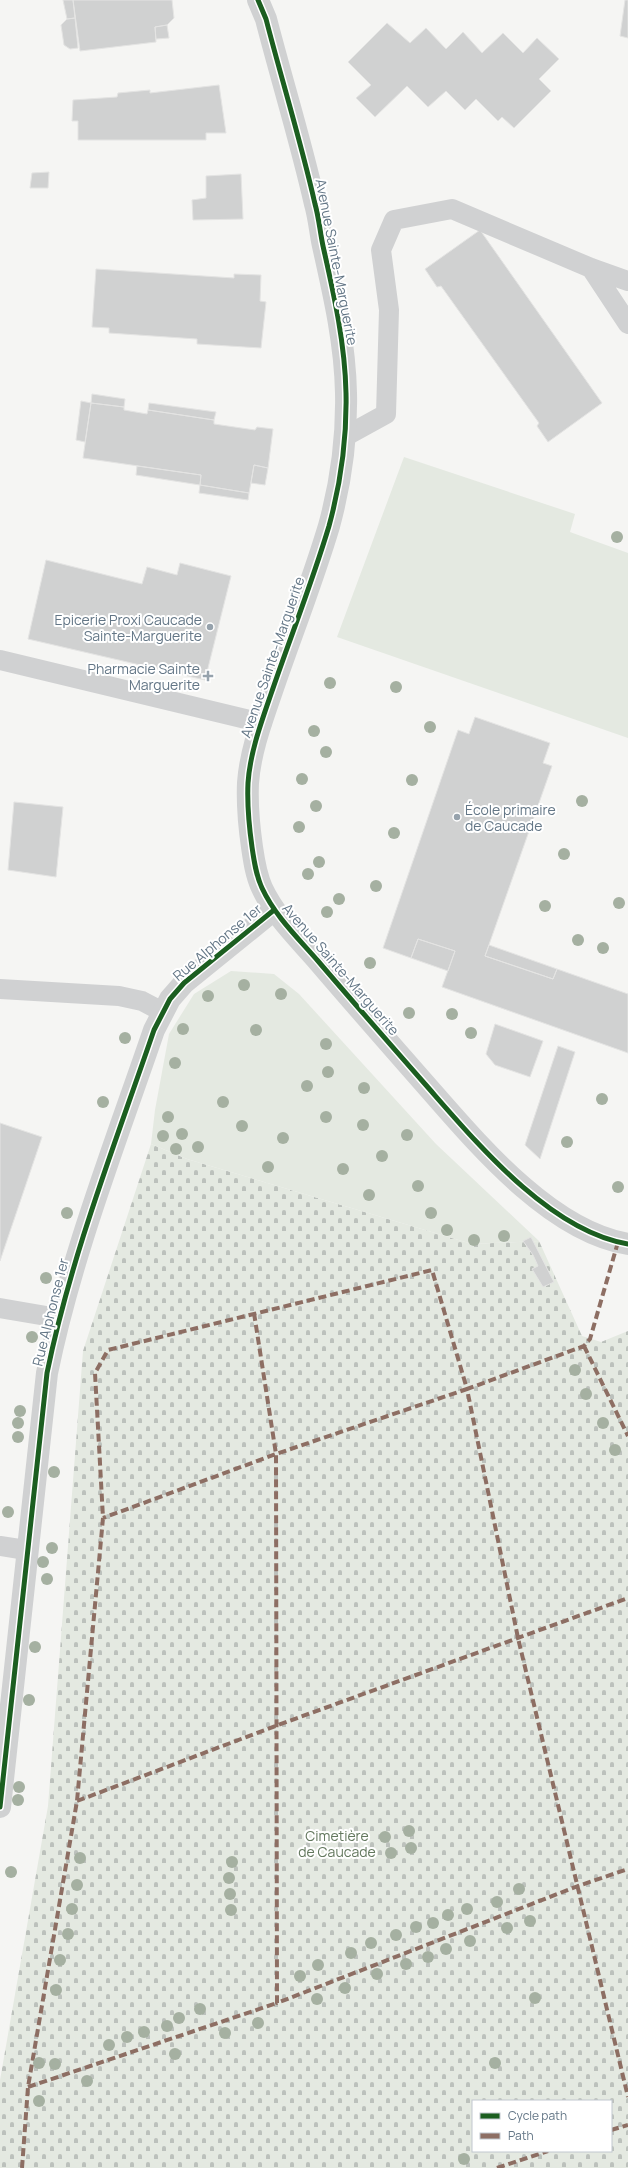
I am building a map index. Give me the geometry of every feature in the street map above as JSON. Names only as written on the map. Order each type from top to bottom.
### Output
[{"type":"street","name":"Avenue Sainte-Marguerite","points":[[258,0],[266,19],[316,207],[322,243],[336,299],[343,347],[346,391],[346,436],[342,469],[328,528],[252,754],[248,781],[248,809],[255,869],[260,886],[274,910],[435,1096],[513,1177],[534,1197],[564,1219],[592,1232],[628,1244]]},
{"type":"street","name":"Rue Alphonse 1er","points":[[0,1807],[26,1550],[47,1373],[58,1318],[78,1252],[154,1030],[163,1012],[184,983],[274,910]]},
{"type":"lane","points":[[346,436],[386,414],[389,310],[381,250],[394,220],[452,209],[591,268],[628,281]]},
{"type":"lane","points":[[591,268],[628,324]]},
{"type":"lane","points":[[0,660],[262,723]]},
{"type":"lane","points":[[0,988],[119,996],[142,1001],[163,1012]]},
{"type":"lane","points":[[0,1308],[58,1318]]},
{"type":"lane","points":[[0,1546],[26,1550]]},
{"type":"green space","points":[[404,457],[575,514],[570,532],[628,553],[628,738],[337,637]]},
{"type":"green space","points":[[231,971],[274,974],[299,994],[436,1144],[539,1241],[472,1244],[187,1159],[151,1144],[155,1110],[169,1034],[194,994]]},
{"type":"green space","name":"Cimetière de Caucade","points":[[151,1144],[187,1159],[472,1244],[539,1241],[582,1336],[601,1342],[628,1331],[628,2168],[0,2168],[0,2080],[48,1806],[83,1351]]},
{"type":"building","points":[[63,0],[73,0],[75,18],[67,19]]},
{"type":"building","points":[[73,0],[172,0],[174,18],[167,25],[155,27],[156,42],[80,51]]},
{"type":"building","points":[[625,0],[628,0],[628,38],[620,36]]},
{"type":"building","points":[[75,18],[78,48],[70,49],[64,45],[61,25],[67,19]]},
{"type":"building","points":[[387,23],[410,43],[426,28],[446,49],[463,32],[482,53],[503,33],[523,53],[537,38],[559,59],[539,79],[551,91],[514,128],[502,117],[498,121],[476,99],[465,110],[446,91],[428,107],[407,86],[375,117],[356,98],[371,85],[348,62]]},
{"type":"building","points":[[167,25],[169,38],[156,39],[155,27]]},
{"type":"building","points":[[219,85],[226,133],[206,133],[206,140],[78,140],[78,121],[72,121],[73,100],[117,97],[118,93],[150,90],[150,93]]},
{"type":"building","points":[[49,172],[48,188],[30,188],[32,173]]},
{"type":"building","points":[[241,174],[243,219],[193,220],[192,200],[206,198],[206,176]]},
{"type":"building","points":[[480,230],[602,403],[548,442],[537,426],[539,423],[441,286],[437,287],[425,269]]},
{"type":"building","points":[[96,269],[234,278],[234,274],[261,275],[260,301],[266,302],[261,348],[197,344],[197,339],[109,333],[109,328],[92,327]]},
{"type":"building","points":[[92,394],[125,399],[124,407],[91,403]]},
{"type":"building","points":[[81,401],[91,403],[85,442],[76,440]]},
{"type":"building","points":[[91,403],[124,407],[124,410],[147,414],[148,410],[214,420],[214,424],[255,430],[257,427],[273,429],[268,468],[254,465],[249,493],[200,485],[201,475],[83,458]]},
{"type":"building","points":[[149,403],[216,412],[214,420],[148,410]]},
{"type":"building","points":[[254,465],[268,468],[265,485],[251,483]]},
{"type":"building","points":[[137,466],[201,475],[200,485],[136,475]]},
{"type":"building","points":[[200,485],[249,493],[248,500],[199,493]]},
{"type":"building","points":[[46,560],[142,584],[147,567],[177,575],[180,563],[231,576],[205,680],[28,639]]},
{"type":"building","points":[[475,717],[550,743],[543,763],[552,766],[485,956],[553,979],[557,969],[628,994],[628,1053],[442,987],[455,951],[418,939],[411,958],[383,948],[458,730],[469,734]]},
{"type":"building","points":[[14,802],[63,807],[56,877],[8,870]]},
{"type":"building","points":[[418,939],[455,951],[448,971],[411,958]]},
{"type":"building","points":[[489,945],[557,969],[553,979],[485,956]]},
{"type":"building","points":[[495,1024],[543,1041],[530,1077],[495,1065],[486,1054]]},
{"type":"building","points":[[558,1046],[575,1052],[540,1159],[525,1145]]},
{"type":"building","points":[[0,1123],[42,1137],[0,1261]]},
{"type":"building","points":[[531,1237],[554,1282],[543,1287],[532,1269],[538,1266],[533,1255],[523,1241]]},
{"type":"marked path","points":[[618,1242],[590,1339],[584,1346],[467,1389],[518,1638],[628,2097]]},
{"type":"marked path","points":[[22,2168],[28,2087],[77,1801],[103,1518],[95,1373],[108,1350],[432,1270],[467,1389],[276,1454],[103,1518]]},
{"type":"marked path","points":[[254,1313],[276,1454],[277,2003],[578,1886],[628,1869]]},
{"type":"marked path","points":[[584,1346],[628,1436]]},
{"type":"marked path","points":[[77,1801],[278,1725],[628,1598]]},
{"type":"marked path","points":[[28,2087],[277,2003]]},
{"type":"marked path","points":[[612,2130],[628,2125]]},
{"type":"marked path","points":[[497,2168],[545,2152]]},
{"type":"cycle path","points":[[258,0],[266,19],[318,214],[344,356],[346,393],[342,460],[337,493],[329,526],[263,716],[256,738],[249,772],[248,815],[258,878],[273,908],[287,926],[467,1132],[491,1157],[542,1203],[570,1222],[599,1236],[628,1244]]},
{"type":"cycle path","points":[[0,1807],[47,1373],[68,1286],[81,1243],[154,1030],[170,999],[184,983],[274,910]]},
{"type":"place","name":"Epicerie Proxi Caucade Sainte-Marguerite","points":[[210,627]]},
{"type":"place","name":"Pharmacie Sainte Marguerite","points":[[208,676]]},
{"type":"place","name":"École primaire de Caucade","points":[[457,817]]}]
